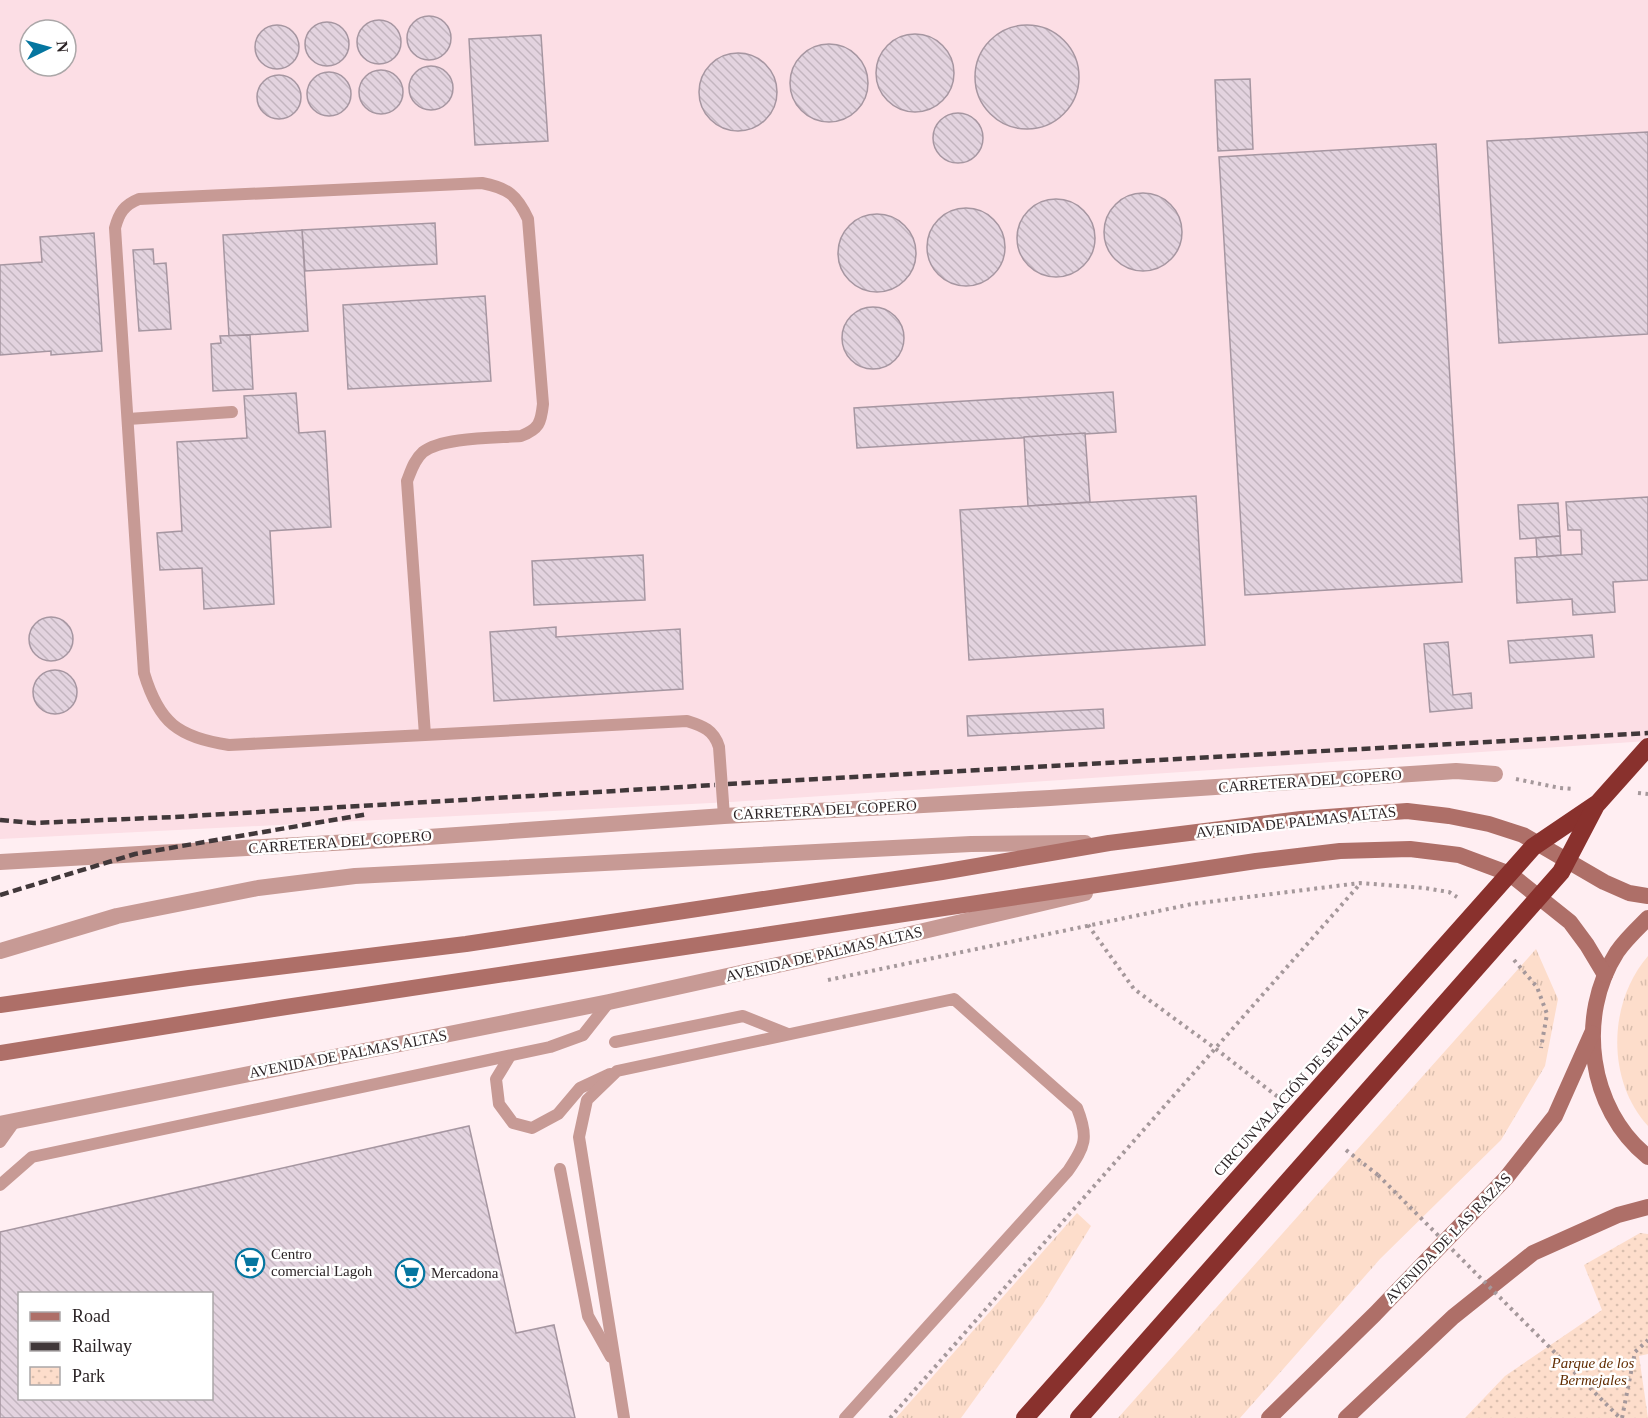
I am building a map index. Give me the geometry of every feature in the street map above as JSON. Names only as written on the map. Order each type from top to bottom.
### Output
[{"type":"highway","name":"CIRCUNVALACIÓN DE SEVILLA","points":[[1079,1418],[1561,872],[1598,803],[1648,747]]},
{"type":"highway","name":"CIRCUNVALACIÓN DE SEVILLA","points":[[1024,1418],[1533,847],[1598,803]]},
{"type":"main road","name":"AVENIDA DE PALMAS ALTAS","points":[[1109,843],[1301,819],[1407,811],[1489,824],[1523,835],[1604,882],[1629,894],[1648,896]]},
{"type":"main road","points":[[0,1005],[189,978],[466,944],[942,872],[1109,843]]},
{"type":"main road","name":"AVENIDA DE PALMAS ALTAS","points":[[1146,879],[1256,861],[1340,851],[1410,849],[1459,855],[1510,874],[1570,922],[1605,975]]},
{"type":"main road","points":[[0,1053],[1146,879]]},
{"type":"main road","points":[[1648,918],[1617,952],[1605,975],[1596,1003],[1592,1033],[1593,1060],[1610,1110],[1624,1132],[1648,1157]]},
{"type":"main road","name":"AVENIDA DE LAS RAZAS","points":[[1269,1418],[1375,1314],[1506,1178],[1555,1116],[1592,1033]]},
{"type":"main road","points":[[1346,1418],[1453,1317],[1533,1253],[1618,1215],[1648,1207]]},
{"type":"street","name":"CARRETERA DEL COPERO","points":[[0,862],[397,839],[724,816],[1050,798],[1456,771],[1495,774]]},
{"type":"street","name":"AVENIDA DE PALMAS ALTAS","points":[[0,951],[117,916],[258,888],[355,876],[971,844],[1109,843]]},
{"type":"street","name":"AVENIDA DE PALMAS ALTAS","points":[[7,1122],[609,1002],[1146,879]]},
{"type":"lane","points":[[425,735],[408,481],[413,464],[423,452],[442,443],[521,436],[532,432],[541,421],[543,404],[528,219],[521,204],[512,194],[499,186],[482,183],[139,200],[129,204],[119,215],[115,228],[144,673],[151,694],[164,716],[181,732],[205,741],[229,745],[425,735],[687,721],[708,729],[716,737],[719,747],[724,816]]},
{"type":"lane","points":[[128,419],[232,412]]},
{"type":"lane","points":[[510,1056],[496,1079],[498,1104],[513,1123],[532,1128],[558,1114],[580,1088],[617,1071],[954,999],[1077,1108],[1084,1125],[1082,1150],[1068,1172],[845,1418]]},
{"type":"lane","points":[[0,1185],[32,1157],[550,1047],[583,1035],[609,1002]]},
{"type":"lane","points":[[615,1042],[743,1016],[788,1034]]},
{"type":"lane","points":[[617,1071],[587,1100],[579,1137],[624,1418]]},
{"type":"lane","points":[[0,1142],[7,1122]]},
{"type":"lane","points":[[560,1169],[588,1316],[616,1367]]},
{"type":"path","points":[[1495,774],[1560,788],[1582,790]]},
{"type":"path","points":[[1637,793],[1648,794]]},
{"type":"path","points":[[890,1418],[1360,884]]},
{"type":"path","points":[[1088,926],[1134,989],[1279,1098]]},
{"type":"path","points":[[1537,987],[1546,1014],[1541,1048]]},
{"type":"path","points":[[1342,1147],[1378,1175],[1621,1418]]},
{"type":"path","points":[[1621,1418],[1635,1352],[1648,1340]]},
{"type":"shaded area","points":[[0,0],[1648,0],[1648,741],[731,802],[0,839]]},
{"type":"green space","points":[[1536,949],[1558,999],[1545,1066],[1501,1140],[1380,1259],[1240,1418],[1118,1418]]},
{"type":"green space","points":[[1648,956],[1648,1126],[1634,1107],[1625,1086],[1619,1064],[1617,1041],[1619,1018],[1625,996]]},
{"type":"green space","points":[[1077,1213],[1091,1226],[1043,1304],[961,1418],[896,1418]]},
{"type":"green space","name":"Parque de los Bermejales","points":[[1640,1233],[1648,1234],[1648,1354],[1639,1356],[1648,1418],[1465,1418],[1505,1376],[1602,1310],[1584,1265]]},
{"type":"building","points":[[429,16],[445,22],[451,38],[445,54],[429,60],[413,54],[407,38],[413,22]]},
{"type":"building","points":[[379,20],[395,26],[401,42],[395,58],[379,64],[363,58],[357,42],[363,26]]},
{"type":"building","points":[[327,22],[343,28],[349,44],[343,60],[327,66],[311,60],[305,44],[311,28]]},
{"type":"building","points":[[277,25],[293,31],[299,47],[293,63],[277,69],[261,63],[255,47],[261,31]]},
{"type":"building","points":[[1027,25],[1047,29],[1064,40],[1075,57],[1079,77],[1075,97],[1064,114],[1047,125],[1027,129],[1007,125],[990,114],[979,97],[975,77],[979,57],[990,40],[1007,29]]},
{"type":"building","points":[[915,34],[930,37],[943,45],[951,58],[954,73],[951,88],[943,101],[930,109],[915,112],[900,109],[887,101],[879,88],[876,73],[879,58],[887,45],[900,37]]},
{"type":"building","points":[[541,35],[548,141],[475,145],[469,39]]},
{"type":"building","points":[[829,44],[844,47],[857,55],[865,68],[868,83],[865,98],[857,111],[844,119],[829,122],[814,119],[801,111],[793,98],[790,83],[793,68],[801,55],[814,47]]},
{"type":"building","points":[[738,53],[753,56],[766,64],[774,77],[777,92],[774,107],[766,120],[753,128],[738,131],[723,128],[710,120],[702,107],[699,92],[702,77],[710,64],[723,56]]},
{"type":"building","points":[[431,66],[447,72],[453,88],[447,104],[431,110],[415,104],[409,88],[415,72]]},
{"type":"building","points":[[381,70],[397,76],[403,92],[397,108],[381,114],[365,108],[359,92],[365,76]]},
{"type":"building","points":[[329,72],[345,78],[351,94],[345,110],[329,116],[313,110],[307,94],[313,78]]},
{"type":"building","points":[[279,75],[295,81],[301,97],[295,113],[279,119],[263,113],[257,97],[263,81]]},
{"type":"building","points":[[1250,79],[1253,149],[1218,151],[1215,80]]},
{"type":"building","points":[[958,113],[967,115],[978,124],[983,138],[981,147],[972,158],[958,163],[949,161],[938,152],[933,138],[935,129],[944,118]]},
{"type":"building","points":[[1648,132],[1648,334],[1499,343],[1487,141]]},
{"type":"building","points":[[1436,144],[1462,582],[1245,595],[1219,157]]},
{"type":"building","points":[[1143,193],[1158,196],[1171,204],[1179,217],[1182,232],[1179,247],[1171,260],[1158,268],[1143,271],[1128,268],[1115,260],[1107,247],[1104,232],[1107,217],[1115,204],[1128,196]]},
{"type":"building","points":[[1056,199],[1071,202],[1084,210],[1092,223],[1095,238],[1092,253],[1084,266],[1071,274],[1056,277],[1041,274],[1028,266],[1020,253],[1017,238],[1020,223],[1028,210],[1041,202]]},
{"type":"building","points":[[966,208],[981,211],[994,219],[1002,232],[1005,247],[1002,262],[994,275],[981,283],[966,286],[951,283],[938,275],[930,262],[927,247],[930,232],[938,219],[951,211]]},
{"type":"building","points":[[877,214],[892,217],[905,225],[913,238],[916,253],[913,268],[905,281],[892,289],[877,292],[862,289],[849,281],[841,268],[838,253],[841,238],[849,225],[862,217]]},
{"type":"building","points":[[435,223],[437,264],[305,271],[302,230]]},
{"type":"building","points":[[302,230],[308,331],[229,336],[223,235]]},
{"type":"building","points":[[94,233],[102,351],[51,355],[51,351],[0,355],[0,265],[42,262],[40,237]]},
{"type":"building","points":[[153,249],[154,264],[166,263],[171,329],[139,331],[133,250]]},
{"type":"building","points":[[485,296],[491,381],[348,389],[343,305]]},
{"type":"building","points":[[873,307],[885,309],[895,316],[902,326],[904,338],[902,350],[895,360],[885,367],[873,369],[861,367],[851,360],[844,350],[842,338],[844,326],[851,316],[861,309]]},
{"type":"building","points":[[250,335],[253,389],[213,391],[211,344],[221,343],[220,336]]},
{"type":"building","points":[[1113,392],[1116,432],[857,448],[854,408]]},
{"type":"building","points":[[296,393],[299,433],[325,431],[331,527],[270,531],[274,604],[204,609],[202,568],[160,570],[157,533],[182,531],[177,442],[247,438],[244,396]]},
{"type":"building","points":[[1085,433],[1090,502],[1028,506],[1024,437]]},
{"type":"building","points":[[1196,496],[1205,645],[969,660],[960,510]]},
{"type":"building","points":[[1648,497],[1648,580],[1613,582],[1615,612],[1573,615],[1572,599],[1517,603],[1515,558],[1582,554],[1581,530],[1568,530],[1566,502]]},
{"type":"building","points":[[1558,503],[1560,536],[1520,539],[1518,505]]},
{"type":"building","points":[[1560,536],[1561,555],[1537,557],[1536,538]]},
{"type":"building","points":[[643,555],[645,600],[534,605],[532,561]]},
{"type":"building","points":[[51,617],[66,624],[73,639],[66,654],[51,661],[36,654],[29,639],[36,624]]},
{"type":"building","points":[[556,627],[556,637],[680,629],[683,689],[494,701],[490,632]]},
{"type":"building","points":[[1592,635],[1594,657],[1510,663],[1508,641]]},
{"type":"building","points":[[1448,642],[1453,695],[1471,693],[1472,708],[1430,712],[1424,644]]},
{"type":"building","points":[[55,670],[70,677],[77,692],[70,707],[55,714],[40,707],[33,692],[40,677]]},
{"type":"building","points":[[1103,709],[1104,728],[968,736],[967,716]]},
{"type":"building","name":"Centro comercial Lagoh","points":[[469,1126],[516,1333],[554,1325],[575,1418],[0,1418],[0,1232]]},
{"type":"railway","points":[[728,784],[1648,733]]},
{"type":"railway","points":[[0,820],[34,823],[174,817],[715,785]]},
{"type":"railway","points":[[0,895],[135,854],[368,814]]},
{"type":"place","name":"Centro comercial Lagoh","points":[[250,1263]]},
{"type":"place","name":"Mercadona","points":[[410,1273]]}]
